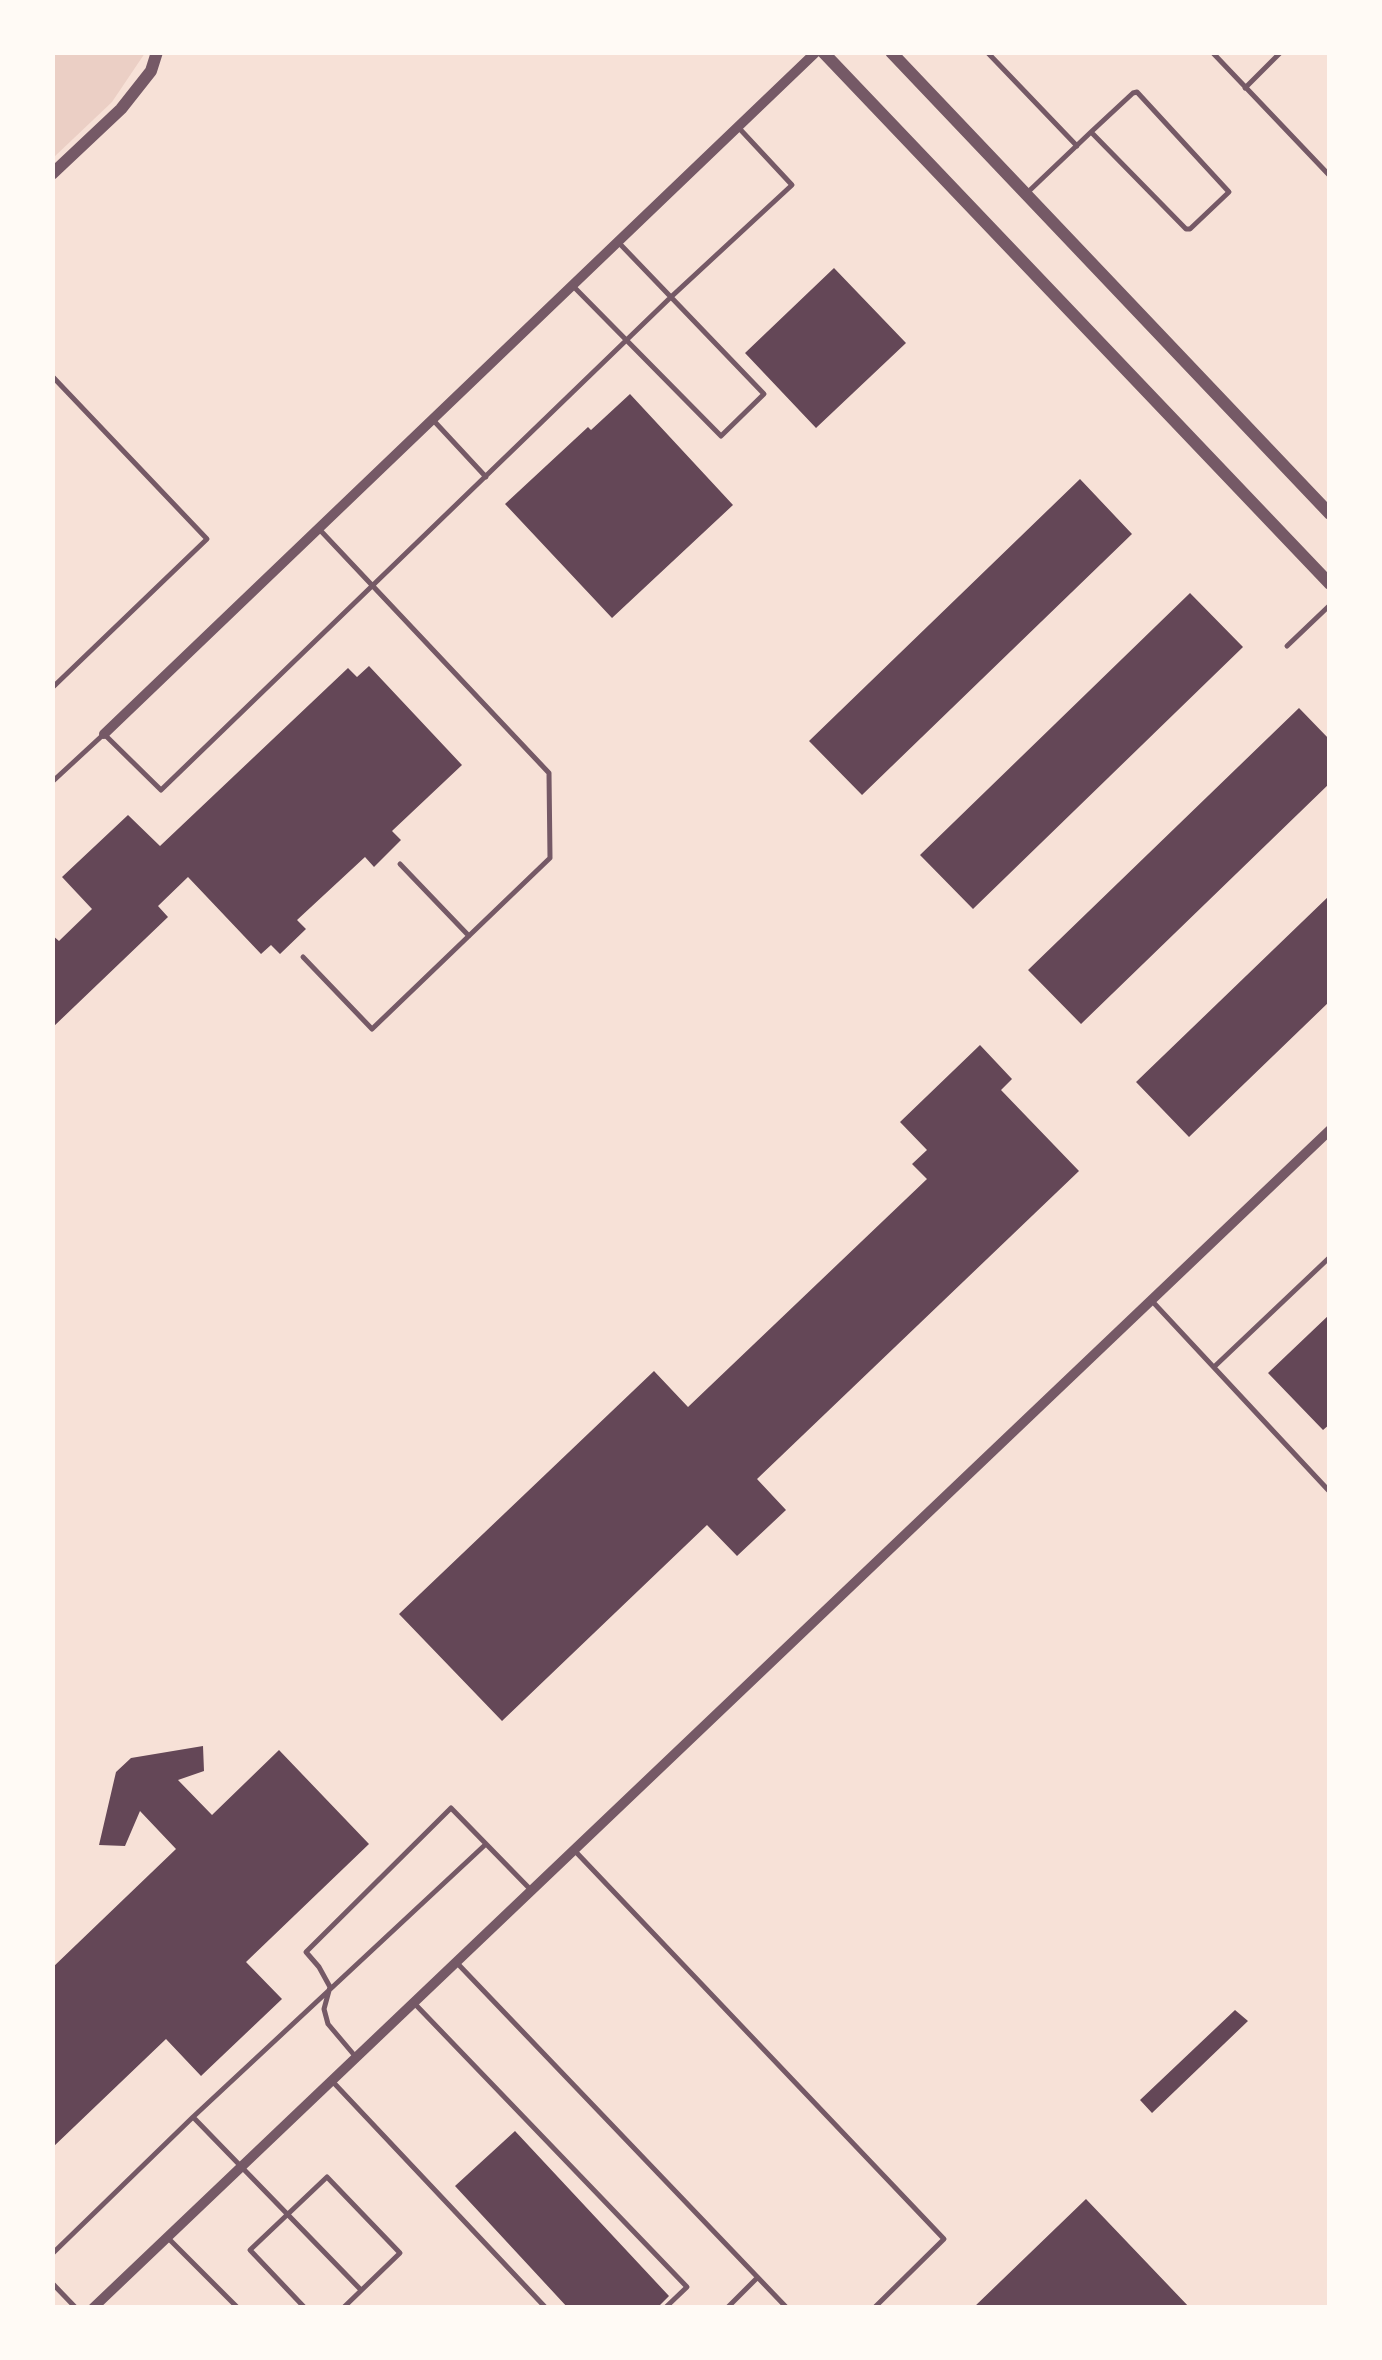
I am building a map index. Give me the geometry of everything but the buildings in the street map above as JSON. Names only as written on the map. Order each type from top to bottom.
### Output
[{"type":"street","points":[[52,174],[121,108],[151,71],[158,52]]},
{"type":"street","points":[[104,734],[820,52],[1330,584]]},
{"type":"street","points":[[891,52],[1330,514]]},
{"type":"street","points":[[93,2308],[1330,1130]]},
{"type":"lane","points":[[987,52],[1077,146]]},
{"type":"lane","points":[[1212,52],[1330,176]]},
{"type":"lane","points":[[1245,88],[1281,52]]},
{"type":"lane","points":[[1026,194],[1090,132],[1138,92],[1229,192],[1186,228],[1090,132]]},
{"type":"lane","points":[[52,782],[104,734],[161,790],[792,185],[738,127]]},
{"type":"lane","points":[[572,286],[721,436],[764,394],[618,242]]},
{"type":"lane","points":[[52,376],[207,539],[52,688]]},
{"type":"lane","points":[[432,419],[486,477]]},
{"type":"lane","points":[[303,957],[372,1030],[550,858],[550,773],[318,528]]},
{"type":"lane","points":[[1288,646],[1330,605]]},
{"type":"lane","points":[[400,864],[469,936]]},
{"type":"lane","points":[[1214,1368],[1330,1256]]},
{"type":"lane","points":[[1150,1298],[1328,1488]]},
{"type":"lane","points":[[355,2056],[328,2024],[324,2009],[330,1987],[306,1952],[451,1808],[530,1889]]},
{"type":"lane","points":[[52,2254],[193,2116],[486,1844]]},
{"type":"lane","points":[[573,1848],[944,2239],[874,2308]]},
{"type":"lane","points":[[456,1960],[787,2308]]},
{"type":"lane","points":[[412,2002],[687,2287],[665,2308]]},
{"type":"lane","points":[[331,2080],[546,2308]]},
{"type":"lane","points":[[193,2116],[361,2290]]},
{"type":"lane","points":[[305,2308],[250,2250],[327,2177],[400,2253],[343,2308]]},
{"type":"lane","points":[[166,2236],[238,2308]]},
{"type":"lane","points":[[727,2308],[758,2278]]},
{"type":"lane","points":[[52,2283],[76,2308]]},
{"type":"shaded area","points":[[57,52],[145,53],[112,102],[53,158],[52,57]]}]
